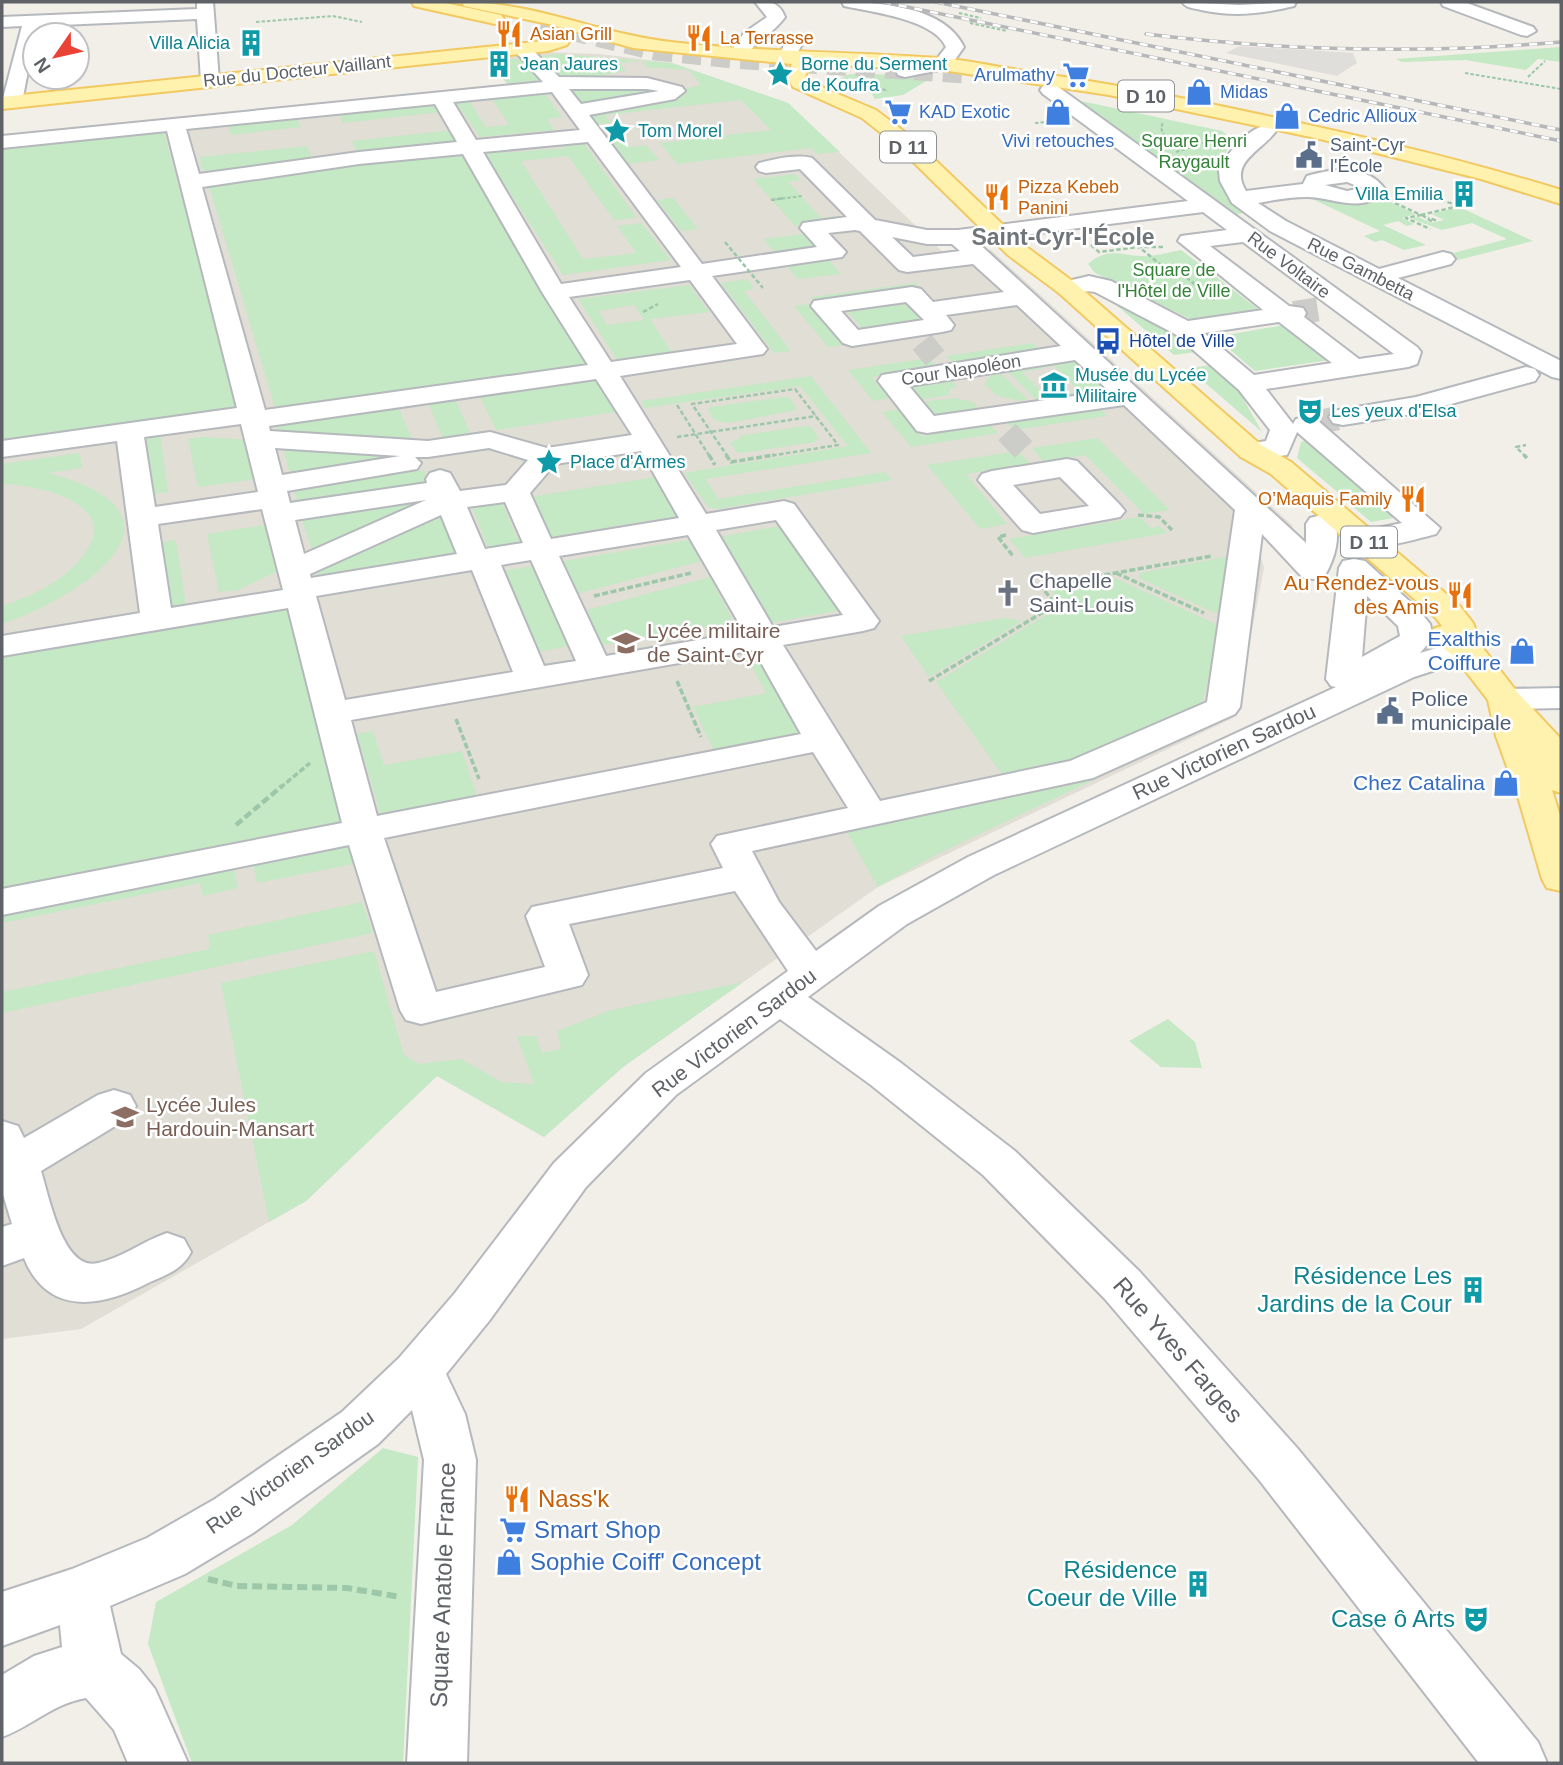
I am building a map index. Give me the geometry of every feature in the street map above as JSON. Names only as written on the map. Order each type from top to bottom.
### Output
[{"type":"main road","name":"D 10","points":[[420,2],[577,40],[640,52],[704,60],[796,61]]},
{"type":"main road","name":"D 10","points":[[441,2],[544,32]]},
{"type":"main road","name":"D 10","points":[[454,2],[544,32]]},
{"type":"main road","name":"D 10","points":[[470,2],[557,21],[577,40],[640,52]]},
{"type":"main road","name":"D 10","points":[[498,49],[544,32]]},
{"type":"main road","name":"Rue du Docteur Vaillant","points":[[7,102],[521,48],[544,32]]},
{"type":"main road","name":"D 10","points":[[577,40],[633,43],[905,71],[955,71],[1099,95],[1429,165],[1561,204]]},
{"type":"main road","points":[[796,61],[796,77],[800,83],[863,111]]},
{"type":"main road","name":"D 10","points":[[827,64],[955,71],[1150,99],[1348,140],[1488,174],[1561,197]]},
{"type":"main road","points":[[827,64],[818,81],[852,101],[863,111]]},
{"type":"main road","name":"D 10","points":[[955,71],[1303,138]]},
{"type":"main road","name":"D 11","points":[[863,111],[878,120],[950,186],[969,195],[1046,276],[1067,288],[1251,452],[1282,468],[1447,611],[1457,623],[1466,649]]},
{"type":"main road","name":"D 11","points":[[1251,452],[1261,468],[1321,524],[1422,615],[1466,649],[1505,699],[1544,739],[1561,782]]},
{"type":"main road","name":"D 11","points":[[1505,699],[1513,736],[1537,800],[1561,879]]},
{"type":"street","points":[[738,54],[750,37],[770,25],[776,18],[774,11],[763,2]]},
{"type":"street","points":[[850,2],[926,22],[944,31],[954,39],[955,71]]},
{"type":"street","points":[[1190,2],[1230,11],[1226,14],[1253,18],[1257,15],[1253,12],[1288,2]]},
{"type":"street","points":[[1448,2],[1527,31]]},
{"type":"street","points":[[2,22],[205,8],[210,80]]},
{"type":"street","points":[[7,102],[32,20]]},
{"type":"street","points":[[795,41],[796,61]]},
{"type":"street","points":[[2,449],[129,431],[255,424],[406,399],[754,349],[575,111],[521,48]]},
{"type":"street","points":[[2,142],[441,98],[554,84],[653,85],[667,86],[674,90],[668,94],[575,111]]},
{"type":"street","name":"Rue Voltaire","points":[[1050,90],[1248,235],[1331,307],[1408,352],[1408,359],[1248,384]]},
{"type":"street","points":[[441,98],[554,292],[649,441],[823,740],[872,815],[1080,771],[1223,707],[1250,510]]},
{"type":"street","points":[[175,124],[363,831],[421,1010],[568,975],[546,916],[746,876]]},
{"type":"street","points":[[1266,131],[1233,161],[1230,172],[1232,185],[1240,198],[1319,191],[1340,197],[1385,192]]},
{"type":"street","points":[[191,182],[307,164],[593,135]]},
{"type":"street","points":[[766,167],[805,163],[907,265],[980,256]]},
{"type":"street","name":"Rue Gambetta","points":[[1240,198],[1278,226],[1561,371]]},
{"type":"street","points":[[554,292],[834,252],[811,228],[855,223],[927,237],[958,237],[1207,205]]},
{"type":"street","points":[[1248,235],[1189,242],[1289,314],[1355,368]]},
{"type":"street","points":[[958,237],[1296,550],[1313,570],[1321,547],[1321,524]]},
{"type":"street","points":[[1375,276],[1443,259]]},
{"type":"street","points":[[1067,288],[1088,284],[1102,286],[1184,329],[1425,528],[1365,539]]},
{"type":"street","points":[[912,294],[942,325],[929,350],[852,338],[823,306],[912,294]]},
{"type":"street","points":[[927,309],[1021,295]]},
{"type":"street","points":[[1184,329],[1289,314]]},
{"type":"street","name":"Cour Napoléon","points":[[1081,351],[929,350],[891,381],[927,425],[1007,432],[1129,396]]},
{"type":"street","points":[[1343,417],[1418,405],[1526,376]]},
{"type":"street","points":[[466,390],[490,440]]},
{"type":"street","points":[[406,399],[447,495],[532,678]]},
{"type":"street","points":[[255,424],[430,454]]},
{"type":"street","points":[[1251,452],[1277,449],[1301,426]]},
{"type":"street","points":[[129,431],[157,620]]},
{"type":"street","points":[[1007,432],[1044,471]]},
{"type":"street","points":[[275,499],[430,454],[490,440],[546,457],[649,441]]},
{"type":"street","points":[[142,517],[275,499],[515,492],[546,457]]},
{"type":"street","points":[[515,492],[595,667]]},
{"type":"street","points":[[298,585],[447,495]]},
{"type":"street","points":[[2,646],[157,620],[298,585],[479,560],[784,510],[863,621],[446,695],[335,726]]},
{"type":"street","name":"Rue Victorien Sardou","points":[[2,1619],[78,1593],[166,1556],[234,1516],[360,1428],[418,1373],[472,1307],[570,1175],[661,1084],[893,915],[981,866],[1395,673],[1466,649]]},
{"type":"street","points":[[1505,699],[1561,698]]},
{"type":"street","points":[[2,902],[823,740]]},
{"type":"street","name":"Rue Yves Farges","points":[[872,815],[730,845],[763,907],[796,986],[886,1074],[999,1163],[1122,1285],[1279,1465],[1517,1763]]},
{"type":"street","points":[[114,1106],[8,1151],[20,1240],[72,1282],[92,1284],[108,1282],[167,1252]]},
{"type":"street","name":"Square Anatole France","points":[[418,1373],[431,1390],[440,1411],[450,1460],[437,1763]]},
{"type":"street","points":[[78,1593],[88,1625],[94,1669]]},
{"type":"street","points":[[2,1709],[54,1676],[94,1669],[119,1686],[139,1715],[158,1763]]},
{"type":"path","points":[[256,22],[276,23],[332,16],[362,22]]},
{"type":"path","points":[[302,19],[311,22]]},
{"type":"path","points":[[1528,77],[1545,61]]},
{"type":"path","points":[[1465,74],[1561,89]]},
{"type":"path","points":[[1180,115],[1164,122],[1161,128],[1164,135],[1156,138],[1184,156]]},
{"type":"path","points":[[1035,123],[1051,121]]},
{"type":"path","points":[[1178,151],[1222,137]]},
{"type":"path","points":[[1385,192],[1418,193],[1460,205],[1406,218],[1430,229]]},
{"type":"path","points":[[1385,192],[1391,201],[1428,218]]},
{"type":"path","points":[[1385,192],[1406,203],[1398,205]]},
{"type":"path","points":[[1433,198],[1429,200],[1441,203]]},
{"type":"path","points":[[725,242],[763,288]]},
{"type":"path","points":[[1099,252],[1160,245],[1166,249]]},
{"type":"path","points":[[1139,247],[1171,274],[1193,271],[1184,264]]},
{"type":"path","points":[[1181,273],[1239,321]]},
{"type":"path","points":[[795,389],[816,416],[838,445],[731,461],[692,404],[795,389]]},
{"type":"path","points":[[677,405],[715,465]]},
{"type":"path","points":[[649,441],[816,416]]},
{"type":"path","points":[[1526,445],[1516,447],[1527,458]]},
{"type":"path","points":[[929,681],[1045,611],[1051,599],[1041,586],[1244,551]]},
{"type":"path","points":[[566,603],[723,566]]},
{"type":"path","points":[[1115,573],[1212,616],[1235,621]]},
{"type":"path","points":[[665,655],[711,762]]},
{"type":"path","points":[[446,695],[489,806]]},
{"type":"path","points":[[187,866],[335,726]]},
{"type":"path","points":[[166,1556],[215,1583],[240,1587],[350,1588],[396,1597],[443,1600]]},
{"type":"shaded area","points":[[1240,46],[1353,53],[1357,63],[1337,76],[1226,53]]},
{"type":"shaded area","name":"Lycée militaire de Saint-Cyr","points":[[545,52],[600,54],[672,63],[788,103],[946,255],[991,250],[1293,526],[1288,530],[1255,536],[1264,568],[1235,717],[878,887],[623,1067],[544,1137],[437,1076],[306,1201],[81,1329],[2,1339],[2,136],[507,84],[486,57]]},
{"type":"green space","points":[[1561,47],[1561,62],[1538,59],[1526,70],[1465,60],[1402,62],[1396,59]]},
{"type":"green space","points":[[560,54],[672,63],[788,103],[840,152],[817,154],[811,148],[677,164],[660,143],[771,130],[741,100],[605,115],[611,123],[596,124],[588,111],[701,85],[688,69],[649,68],[642,61],[620,63],[626,71],[603,75],[606,78],[565,80],[554,76],[539,56]]},
{"type":"green space","points":[[525,58],[542,80],[508,84],[494,67],[507,66],[503,60]]},
{"type":"green space","points":[[859,73],[931,78],[903,95],[875,99],[871,93],[861,93],[838,80],[846,75]]},
{"type":"green space","points":[[658,87],[663,91],[582,104],[569,89]]},
{"type":"green space","points":[[542,90],[562,117],[547,119],[554,130],[480,137],[454,100],[467,98],[486,127],[509,125],[490,96]]},
{"type":"green space","name":"Square Henri Raygault","points":[[1076,100],[1222,131],[1235,142],[1221,161],[1219,179],[1227,197],[1244,213],[1237,214]]},
{"type":"green space","points":[[434,101],[441,112],[343,123],[338,111]]},
{"type":"green space","points":[[295,115],[301,127],[231,135],[227,123]]},
{"type":"green space","points":[[163,129],[238,406],[139,422],[140,424],[2,443],[2,146]]},
{"type":"green space","points":[[453,130],[460,144],[358,154],[352,141]]},
{"type":"green space","points":[[623,138],[630,147],[646,145],[659,160],[628,164],[610,140]]},
{"type":"green space","points":[[582,141],[637,218],[614,220],[568,156],[521,161],[583,259],[636,253],[617,226],[641,223],[671,260],[563,275],[483,151],[499,149],[502,153],[565,148],[563,143]]},
{"type":"green space","points":[[307,146],[312,158],[217,171],[201,168],[200,157]]},
{"type":"green space","points":[[465,153],[585,364],[275,408],[209,186],[323,168]]},
{"type":"green space","points":[[795,174],[801,180],[788,182],[821,218],[836,216],[840,220],[795,226],[753,179]]},
{"type":"green space","points":[[1306,196],[1366,201],[1379,198],[1391,200],[1388,201],[1415,214],[1402,218],[1414,224],[1407,226],[1398,221],[1383,225],[1426,245],[1404,250],[1382,240],[1375,242],[1364,236],[1380,231]]},
{"type":"green space","points":[[673,198],[698,229],[681,231],[657,200]]},
{"type":"green space","points":[[1459,207],[1533,241],[1450,262],[1438,257],[1507,239],[1472,223],[1442,230],[1412,219],[1418,217],[1431,223],[1444,220],[1432,214]]},
{"type":"green space","points":[[804,234],[820,250],[778,256],[763,239]]},
{"type":"green space","name":"Square de l'Hôtel de Ville","points":[[1181,250],[1258,309],[1190,319],[1095,273],[1088,264],[1101,255],[1147,256]]},
{"type":"green space","points":[[826,257],[841,274],[798,279],[784,263]]},
{"type":"green space","points":[[748,279],[754,289],[744,291],[791,351],[774,353],[721,283]]},
{"type":"green space","points":[[916,283],[921,288],[816,303],[811,297]]},
{"type":"green space","points":[[689,285],[709,312],[650,319],[672,353],[618,361],[578,299]],"holes":[[[634,305],[644,320],[607,325],[598,311]]]},
{"type":"green space","points":[[1106,296],[1171,330],[1196,352],[1174,355]]},
{"type":"green space","points":[[809,304],[844,345],[828,347],[794,306]]},
{"type":"green space","points":[[906,304],[923,323],[864,331],[848,312]]},
{"type":"green space","name":"Square de l'Hôtel de Ville","points":[[1284,325],[1330,360],[1255,371],[1215,337]]},
{"type":"green space","points":[[1033,343],[1041,351],[954,364],[946,356]]},
{"type":"green space","points":[[930,358],[937,367],[872,377],[890,398],[873,401],[848,370]]},
{"type":"green space","points":[[1080,360],[1112,390],[1039,402],[1007,371]],"holes":[[[1054,366],[1080,391],[1047,397],[1022,372]]]},
{"type":"green space","points":[[1213,365],[1236,386],[1262,432],[1188,368]]},
{"type":"green space","points":[[1001,374],[1028,399],[1019,401],[995,395],[984,385],[991,375]]},
{"type":"green space","points":[[811,376],[871,453],[706,479],[718,499],[885,472],[892,480],[717,509],[708,507],[684,473],[848,446],[800,386],[645,408],[641,401]]},
{"type":"green space","points":[[595,379],[615,412],[496,430],[479,395]]},
{"type":"green space","points":[[952,381],[957,387],[950,389],[949,395],[912,401],[901,389]]},
{"type":"green space","points":[[789,397],[797,410],[728,423],[714,420],[708,410],[710,407]]},
{"type":"green space","points":[[954,398],[973,402],[978,408],[926,417],[914,403]]},
{"type":"green space","points":[[456,401],[471,435],[443,439],[429,405]]},
{"type":"green space","points":[[1098,407],[1107,416],[1015,430],[1005,421]]},
{"type":"green space","points":[[399,409],[413,441],[279,435],[277,426]]},
{"type":"green space","points":[[900,409],[923,436],[990,425],[998,433],[911,447],[882,412]]},
{"type":"green space","points":[[811,427],[819,439],[815,440],[816,442],[742,453],[736,452],[730,442],[739,439],[739,436]]},
{"type":"green space","points":[[160,433],[168,492],[153,494],[145,435]]},
{"type":"green space","points":[[203,437],[249,440],[258,479],[198,487],[188,439]]},
{"type":"green space","points":[[1097,438],[1170,510],[1144,514],[1085,455],[1044,462],[1032,448]]},
{"type":"green space","points":[[1307,440],[1373,490],[1341,495],[1297,458],[1301,442]]},
{"type":"green space","points":[[282,443],[405,456],[290,474]]},
{"type":"green space","points":[[1018,451],[1031,464],[966,474],[1007,524],[980,529],[927,465]]},
{"type":"green space","points":[[80,453],[82,468],[48,473],[94,490],[118,510],[124,531],[115,553],[94,574],[66,594],[2,624],[2,606],[41,590],[77,563],[92,540],[94,526],[88,514],[62,496],[29,487],[2,484],[2,464]]},
{"type":"green space","points":[[424,470],[429,483],[298,503],[294,490]]},
{"type":"green space","points":[[655,477],[678,516],[549,537],[529,497]]},
{"type":"green space","points":[[1378,494],[1404,516],[1371,522],[1345,500]]},
{"type":"green space","points":[[419,502],[424,507],[314,556],[302,520]]},
{"type":"green space","points":[[502,503],[520,544],[488,548],[472,507]]},
{"type":"green space","points":[[435,513],[442,515],[456,554],[318,576],[315,565]]},
{"type":"green space","points":[[1140,517],[1151,528],[1160,526],[1167,533],[1025,558],[1009,539]]},
{"type":"green space","points":[[270,524],[282,569],[238,590],[219,592],[207,534]]},
{"type":"green space","points":[[785,525],[842,610],[771,623],[718,537]]},
{"type":"green space","points":[[176,540],[187,610],[170,612],[161,542]]},
{"type":"green space","points":[[688,540],[701,561],[573,595],[558,562]]},
{"type":"green space","points":[[1225,557],[1236,562],[1228,611],[1215,613],[1139,578],[1139,573]]},
{"type":"green space","points":[[532,566],[569,646],[533,653],[497,572]]},
{"type":"green space","points":[[710,577],[734,623],[598,646],[583,611]]},
{"type":"green space","points":[[1115,578],[1222,627],[1202,702],[1108,755],[1006,780],[936,682],[1046,615],[1054,603],[1051,589]]},
{"type":"green space","points":[[288,604],[342,822],[2,889],[2,651]]},
{"type":"green space","points":[[1004,618],[1022,621],[929,677],[901,636]]},
{"type":"green space","points":[[765,662],[806,737],[715,753],[693,707],[766,693],[751,665]]},
{"type":"green space","points":[[373,731],[384,765],[462,751],[478,799],[382,820],[357,734]]},
{"type":"green space","points":[[1102,776],[937,854],[878,887],[846,831]]},
{"type":"green space","points":[[348,840],[354,864],[257,883],[252,858]]},
{"type":"green space","points":[[232,862],[238,888],[203,896],[200,883],[2,923],[2,908]]},
{"type":"green space","points":[[362,902],[373,933],[2,1013],[2,992],[210,949],[208,935]]},
{"type":"green space","points":[[374,951],[404,1055],[419,1064],[461,1059],[502,1082],[534,1084],[517,1036],[536,1036],[542,1053],[561,1049],[557,1031],[611,1010],[743,982],[623,1067],[544,1137],[437,1076],[306,1201],[269,1222],[221,983]]},
{"type":"green space","points":[[1168,1019],[1195,1042],[1202,1068],[1161,1067],[1129,1041]]},
{"type":"green space","points":[[383,1448],[418,1457],[403,1763],[192,1763],[148,1644],[156,1602],[292,1525]]},
{"type":"tunnel","points":[[541,24],[655,51],[732,59],[964,74]]},
{"type":"tunnel","points":[[1294,313],[1320,309]]},
{"type":"tunnel","points":[[922,342],[935,358]]},
{"type":"tunnel","points":[[1314,423],[1343,417]]},
{"type":"tunnel","points":[[1007,432],[1024,450]]},
{"type":"railway","points":[[883,2],[1561,141]]},
{"type":"railway","points":[[936,2],[1561,130]]},
{"type":"railway","points":[[1146,34],[1250,44],[1354,49],[1457,48],[1561,42]]},
{"type":"place","name":"Asian Grill","points":[[509,34]]},
{"type":"place","name":"La Terrasse","points":[[699,38]]},
{"type":"place","name":"Villa Alicia","points":[[251,43]]},
{"type":"place","name":"Jean Jaures","points":[[499,64]]},
{"type":"place","name":"Borne du Serment de Koufra","points":[[780,74]]},
{"type":"place","name":"Arulmathy","points":[[1076,75]]},
{"type":"place","name":"Midas","points":[[1199,92]]},
{"type":"place","name":"KAD Exotic","points":[[898,112]]},
{"type":"place","name":"Vivi retouches","points":[[1058,112]]},
{"type":"place","name":"Cedric Allioux","points":[[1287,116]]},
{"type":"place","name":"Tom Morel","points":[[617,131]]},
{"type":"place","name":"Saint-Cyr l'École","points":[[1309,155]]},
{"type":"place","name":"Villa Emilia","points":[[1464,194]]},
{"type":"place","name":"Pizza Kebeb Panini","points":[[997,197]]},
{"type":"place","name":"Hôtel de Ville","points":[[1108,341]]},
{"type":"place","name":"Musée du Lycée Militaire","points":[[1054,385]]},
{"type":"place","name":"Les yeux d'Elsa","points":[[1310,411]]},
{"type":"place","name":"Place d'Armes","points":[[549,462]]},
{"type":"place","name":"O’Maquis Family","points":[[1413,499]]},
{"type":"place","name":"Chapelle Saint-Louis","points":[[1008,593]]},
{"type":"place","name":"Au Rendez-vous des Amis","points":[[1460,595]]},
{"type":"place","name":"Lycée militaire de Saint-Cyr","points":[[626,643]]},
{"type":"place","name":"Exalthis Coiffure","points":[[1522,651]]},
{"type":"place","name":"Police municipale","points":[[1390,711]]},
{"type":"place","name":"Chez Catalina","points":[[1506,783]]},
{"type":"place","name":"Lycée Jules Hardouin-Mansart","points":[[125,1117]]},
{"type":"place","name":"Résidence Les Jardins de la Cour","points":[[1473,1290]]},
{"type":"place","name":"Nass'k","points":[[517,1499]]},
{"type":"place","name":"Smart Shop","points":[[513,1530]]},
{"type":"place","name":"Sophie Coiff' Concept","points":[[509,1562]]},
{"type":"place","name":"Résidence Coeur de Ville","points":[[1198,1584]]},
{"type":"place","name":"Case ô Arts","points":[[1476,1619]]},
{"type":"district","name":"Saint-Cyr-l'École","points":[[1063,237]]}]
